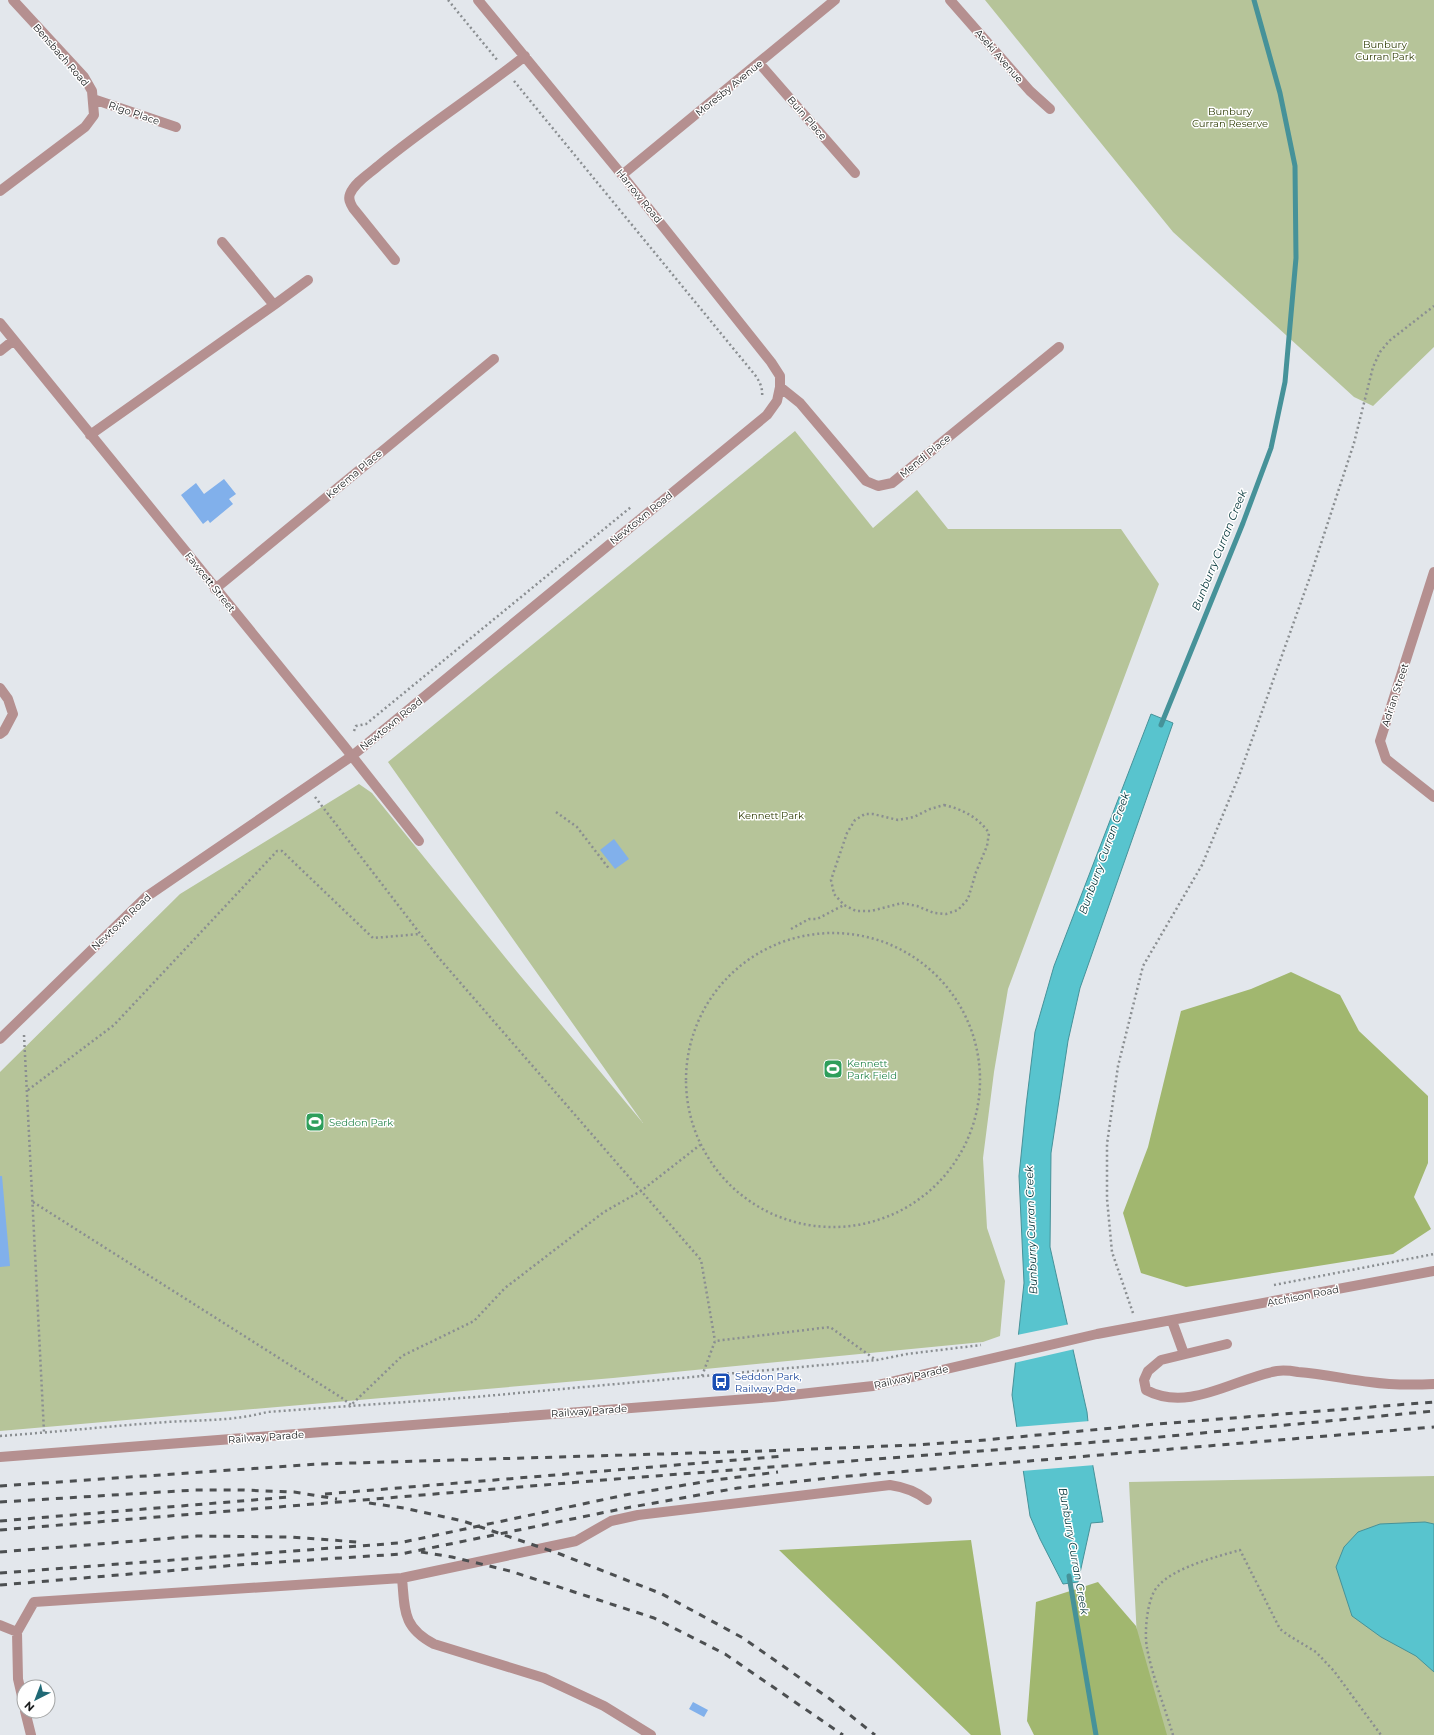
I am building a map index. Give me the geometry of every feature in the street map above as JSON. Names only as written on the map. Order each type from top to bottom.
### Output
[{"type":"street","name":"Bensbach Road","points":[[0,191],[85,126],[94,115],[92,91],[84,77],[13,0]]},
{"type":"street","name":"Harrow Road","points":[[478,0],[622,175],[771,362],[780,376],[780,387],[777,401]]},
{"type":"street","name":"Moresby Avenue","points":[[622,175],[835,0]]},
{"type":"street","name":"Aseki Avenue","points":[[950,0],[1030,91],[1050,109]]},
{"type":"street","points":[[395,260],[353,208],[349,202],[350,194],[356,186],[389,157],[525,56]]},
{"type":"street","name":"Buin Place","points":[[759,63],[855,173]]},
{"type":"street","name":"Rigo Place","points":[[93,99],[176,127]]},
{"type":"street","points":[[222,242],[274,305]]},
{"type":"street","points":[[90,435],[308,280]]},
{"type":"street","name":"Fawcett Street","points":[[0,323],[352,756],[419,841]]},
{"type":"street","points":[[0,351],[14,340]]},
{"type":"street","name":"Mendi Place","points":[[780,387],[800,403],[866,481],[878,486],[892,483],[1060,347]]},
{"type":"street","name":"Kerema Place","points":[[215,589],[494,359]]},
{"type":"street","name":"Newtown Road","points":[[0,1039],[146,897],[352,756],[767,415],[777,401]]},
{"type":"street","name":"Adrian Street","points":[[1434,572],[1380,741],[1386,759],[1434,797]]},
{"type":"street","points":[[0,688],[8,699],[13,714],[4,731],[0,734]]},
{"type":"street","name":"Atchison Road","points":[[1172,1321],[1434,1271]]},
{"type":"street","points":[[1172,1321],[1184,1354]]},
{"type":"street","name":"Railway Parade","points":[[0,1457],[773,1397],[873,1386],[1096,1334],[1172,1321]]},
{"type":"street","points":[[1227,1344],[1161,1360],[1148,1371],[1144,1380],[1146,1390],[1157,1395],[1174,1398],[1192,1396],[1225,1388],[1254,1376],[1279,1370],[1324,1374],[1372,1382],[1434,1384]]},
{"type":"street","points":[[18,1679],[17,1632],[34,1602],[402,1578],[576,1541],[611,1521],[638,1515],[890,1485],[909,1489],[922,1495],[927,1500]]},
{"type":"street","points":[[402,1578],[406,1617],[412,1628],[422,1638],[434,1644],[551,1681],[604,1706],[651,1735]]},
{"type":"street","points":[[0,1625],[17,1632]]},
{"type":"street","points":[[27,1719],[31,1735]]},
{"type":"path","points":[[448,0],[755,375],[763,392],[759,402]]},
{"type":"path","points":[[1140,1311],[1133,1313],[1112,1252],[1107,1199],[1107,1144],[1118,1066],[1143,966],[1202,865],[1239,776],[1309,581],[1345,472],[1354,443],[1372,367],[1380,352],[1389,341],[1434,306]]},
{"type":"path","points":[[354,731],[356,726],[366,724],[636,503]]},
{"type":"path","points":[[307,786],[438,957],[701,1260],[715,1341],[702,1376]]},
{"type":"path","points":[[944,805],[954,807],[968,814],[983,825],[989,833],[987,846],[976,872],[968,899],[958,910],[946,914],[934,914],[917,906],[902,904],[871,911],[856,911],[844,905],[834,894],[831,880],[847,833],[854,820],[865,814],[873,814],[898,820],[914,817],[930,809],[944,805]]},
{"type":"path","points":[[556,812],[577,827],[610,870]]},
{"type":"path","points":[[28,1090],[114,1025],[277,851],[282,851],[373,938],[420,934]]},
{"type":"path","points":[[791,929],[809,919],[817,918],[844,905]]},
{"type":"path","points":[[824,932],[856,932],[894,945],[919,960],[949,989],[968,1021],[976,1051],[979,1084],[975,1116],[964,1148],[944,1177],[916,1203],[888,1218],[851,1227],[814,1228],[772,1216],[742,1198],[718,1174],[700,1145],[687,1108],[687,1071],[693,1035],[705,1008],[728,977],[754,955],[789,938],[824,932]]},
{"type":"path","points":[[23,1017],[28,1090],[44,1432]]},
{"type":"path","points":[[350,1406],[402,1356],[474,1321],[505,1288],[604,1212],[641,1191],[700,1145]]},
{"type":"path","points":[[33,1202],[342,1398],[350,1406]]},
{"type":"path","points":[[1273,1286],[1434,1254]]},
{"type":"path","points":[[715,1341],[830,1327],[877,1360]]},
{"type":"path","points":[[0,1436],[169,1422],[232,1419],[267,1412],[877,1360],[907,1354],[986,1344]]},
{"type":"path","points":[[1173,1735],[1147,1647],[1148,1620],[1152,1594],[1158,1586],[1190,1565],[1240,1550],[1280,1629],[1316,1652],[1334,1671],[1381,1735]]},
{"type":"green space","name":"Bunbury Curran Reserve","points":[[985,0],[1434,0],[1434,347],[1373,406],[1354,397],[1173,232]]},
{"type":"green space","name":"Kennett Park","points":[[795,431],[873,528],[917,490],[948,529],[1121,529],[1159,584],[1008,989],[994,1072],[983,1158],[987,1228],[1005,1281],[1000,1336],[983,1342],[613,1378],[0,1431],[0,1072],[180,894],[359,784],[372,793],[518,973],[643,1123],[388,762]]},
{"type":"green space","points":[[1291,972],[1340,995],[1359,1031],[1428,1096],[1428,1163],[1414,1197],[1431,1229],[1393,1254],[1186,1287],[1141,1273],[1123,1213],[1148,1147],[1181,1011],[1251,989]]},
{"type":"green space","points":[[1434,1476],[1434,1735],[1150,1735],[1138,1658],[1129,1482]]},
{"type":"green space","points":[[971,1540],[1001,1735],[971,1735],[779,1550]]},
{"type":"green space","points":[[1098,1582],[1136,1626],[1167,1735],[1034,1735],[1027,1721],[1036,1602]]},
{"type":"water","points":[[1151,714],[1173,723],[1080,988],[1068,1041],[1051,1153],[1050,1247],[1087,1412],[1092,1461],[1103,1522],[1091,1523],[1078,1582],[1063,1584],[1030,1516],[1012,1395],[1024,1283],[1019,1176],[1026,1106],[1035,1032],[1054,966]]},
{"type":"water","points":[[1425,1522],[1434,1524],[1434,1672],[1416,1656],[1381,1637],[1352,1616],[1336,1567],[1344,1547],[1358,1532],[1380,1524]]},
{"type":"pier","points":[[1070,1324],[1075,1349],[1014,1363],[1017,1335]]},
{"type":"pier","points":[[1090,1421],[1095,1465],[1022,1471],[1015,1427]]},
{"type":"building","points":[[224,479],[236,494],[229,499],[233,504],[210,523],[208,520],[203,524],[181,495],[196,483],[204,494]]},
{"type":"building","points":[[614,839],[629,859],[615,869],[600,850]]},
{"type":"building","points":[[0,1176],[2,1176],[10,1266],[0,1267]]},
{"type":"building","points":[[693,1702],[708,1710],[704,1717],[689,1709]]},
{"type":"waterway","name":"Bunburry Curran Creek","points":[[1161,725],[1243,523],[1271,448],[1285,382],[1296,258],[1295,166],[1280,93],[1254,0]]},
{"type":"waterway","name":"Bunburry Curran Creek","points":[[1069,1576],[1096,1735]]},
{"type":"railway","points":[[0,1486],[319,1464],[915,1445],[1434,1402]]},
{"type":"railway","points":[[0,1530],[616,1479],[1149,1438],[1434,1411]]},
{"type":"railway","points":[[0,1585],[249,1564],[401,1554],[626,1508],[738,1488],[838,1477],[1434,1427]]},
{"type":"railway","points":[[325,1494],[785,1456]]},
{"type":"railway","points":[[0,1573],[399,1543],[625,1495],[715,1480],[778,1472]]},
{"type":"railway","points":[[0,1502],[195,1490],[294,1492],[337,1499]]},
{"type":"railway","points":[[0,1521],[289,1497]]},
{"type":"railway","points":[[369,1503],[404,1508],[463,1521],[560,1554],[662,1594],[743,1638],[830,1699],[875,1735]]},
{"type":"railway","points":[[0,1552],[197,1536],[291,1537],[357,1542]]},
{"type":"railway","points":[[421,1552],[452,1557],[510,1571],[654,1618],[725,1654],[843,1735]]},
{"type":"place","name":"Kennett Park Field","points":[[833,1069]]},
{"type":"place","name":"Seddon Park","points":[[315,1122]]},
{"type":"place","name":"Seddon Park, Railway Pde","points":[[721,1382]]},
{"type":"park label","name":"Bunbury Curran Park","points":[[1385,50]]}]
